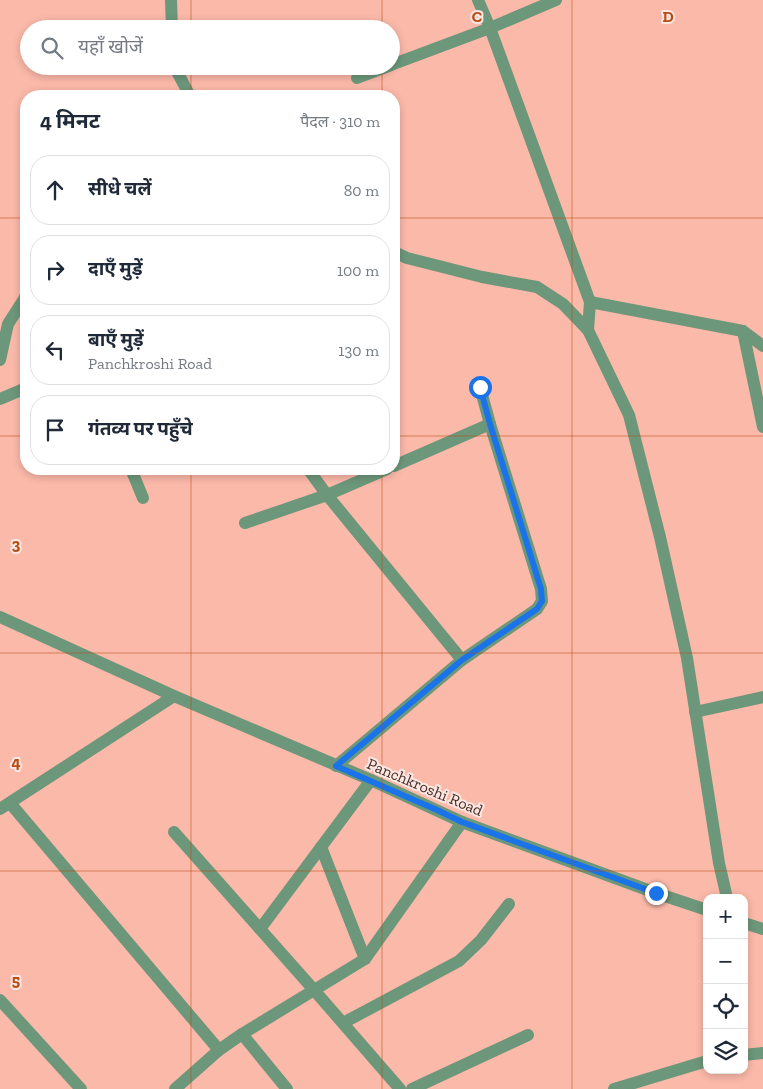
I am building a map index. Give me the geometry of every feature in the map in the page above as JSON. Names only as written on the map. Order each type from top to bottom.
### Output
[{"type":"street","points":[[171,0],[172,20]]},
{"type":"street","points":[[478,0],[490,28],[590,302],[588,330]]},
{"type":"street","points":[[400,62],[490,28],[556,0]]},
{"type":"street","points":[[179,75],[187,90]]},
{"type":"street","points":[[357,78],[365,75]]},
{"type":"street","points":[[400,255],[482,277],[537,287],[563,304],[588,330],[630,415],[660,537],[687,658],[719,863],[726,894]]},
{"type":"street","points":[[590,302],[743,331],[763,346]]},
{"type":"street","points":[[0,360],[8,324],[20,305]]},
{"type":"street","points":[[743,331],[763,427]]},
{"type":"street","points":[[336,766],[462,660],[537,609],[542,601],[541,589],[480,387]]},
{"type":"street","points":[[0,399],[20,391]]},
{"type":"street","points":[[400,463],[490,424]]},
{"type":"street","points":[[133,475],[143,498]]},
{"type":"street","points":[[312,475],[462,660]]},
{"type":"street","points":[[245,523],[327,495],[373,475]]},
{"type":"street","name":"Panchkroshi Road","points":[[0,617],[174,696],[371,780],[462,822],[703,909]]},
{"type":"street","points":[[174,696],[5,806],[219,1050]]},
{"type":"street","points":[[695,712],[763,697]]},
{"type":"street","points":[[260,929],[371,780]]},
{"type":"street","points":[[175,1089],[219,1050],[242,1034],[365,959],[462,822]]},
{"type":"street","points":[[174,832],[400,1089]]},
{"type":"street","points":[[320,847],[365,959]]},
{"type":"street","points":[[343,1023],[459,961],[481,940],[509,904]]},
{"type":"street","points":[[748,924],[763,929]]},
{"type":"street","points":[[0,1000],[81,1089]]},
{"type":"street","points":[[242,1034],[287,1089]]},
{"type":"street","points":[[412,1089],[528,1035]]},
{"type":"street","points":[[748,1054],[763,1052]]},
{"type":"street","points":[[614,1089],[703,1062]]},
{"type":"route","points":[[480,387],[541,589],[542,601],[537,609],[462,660],[336,766],[462,822],[656,893]]}]
